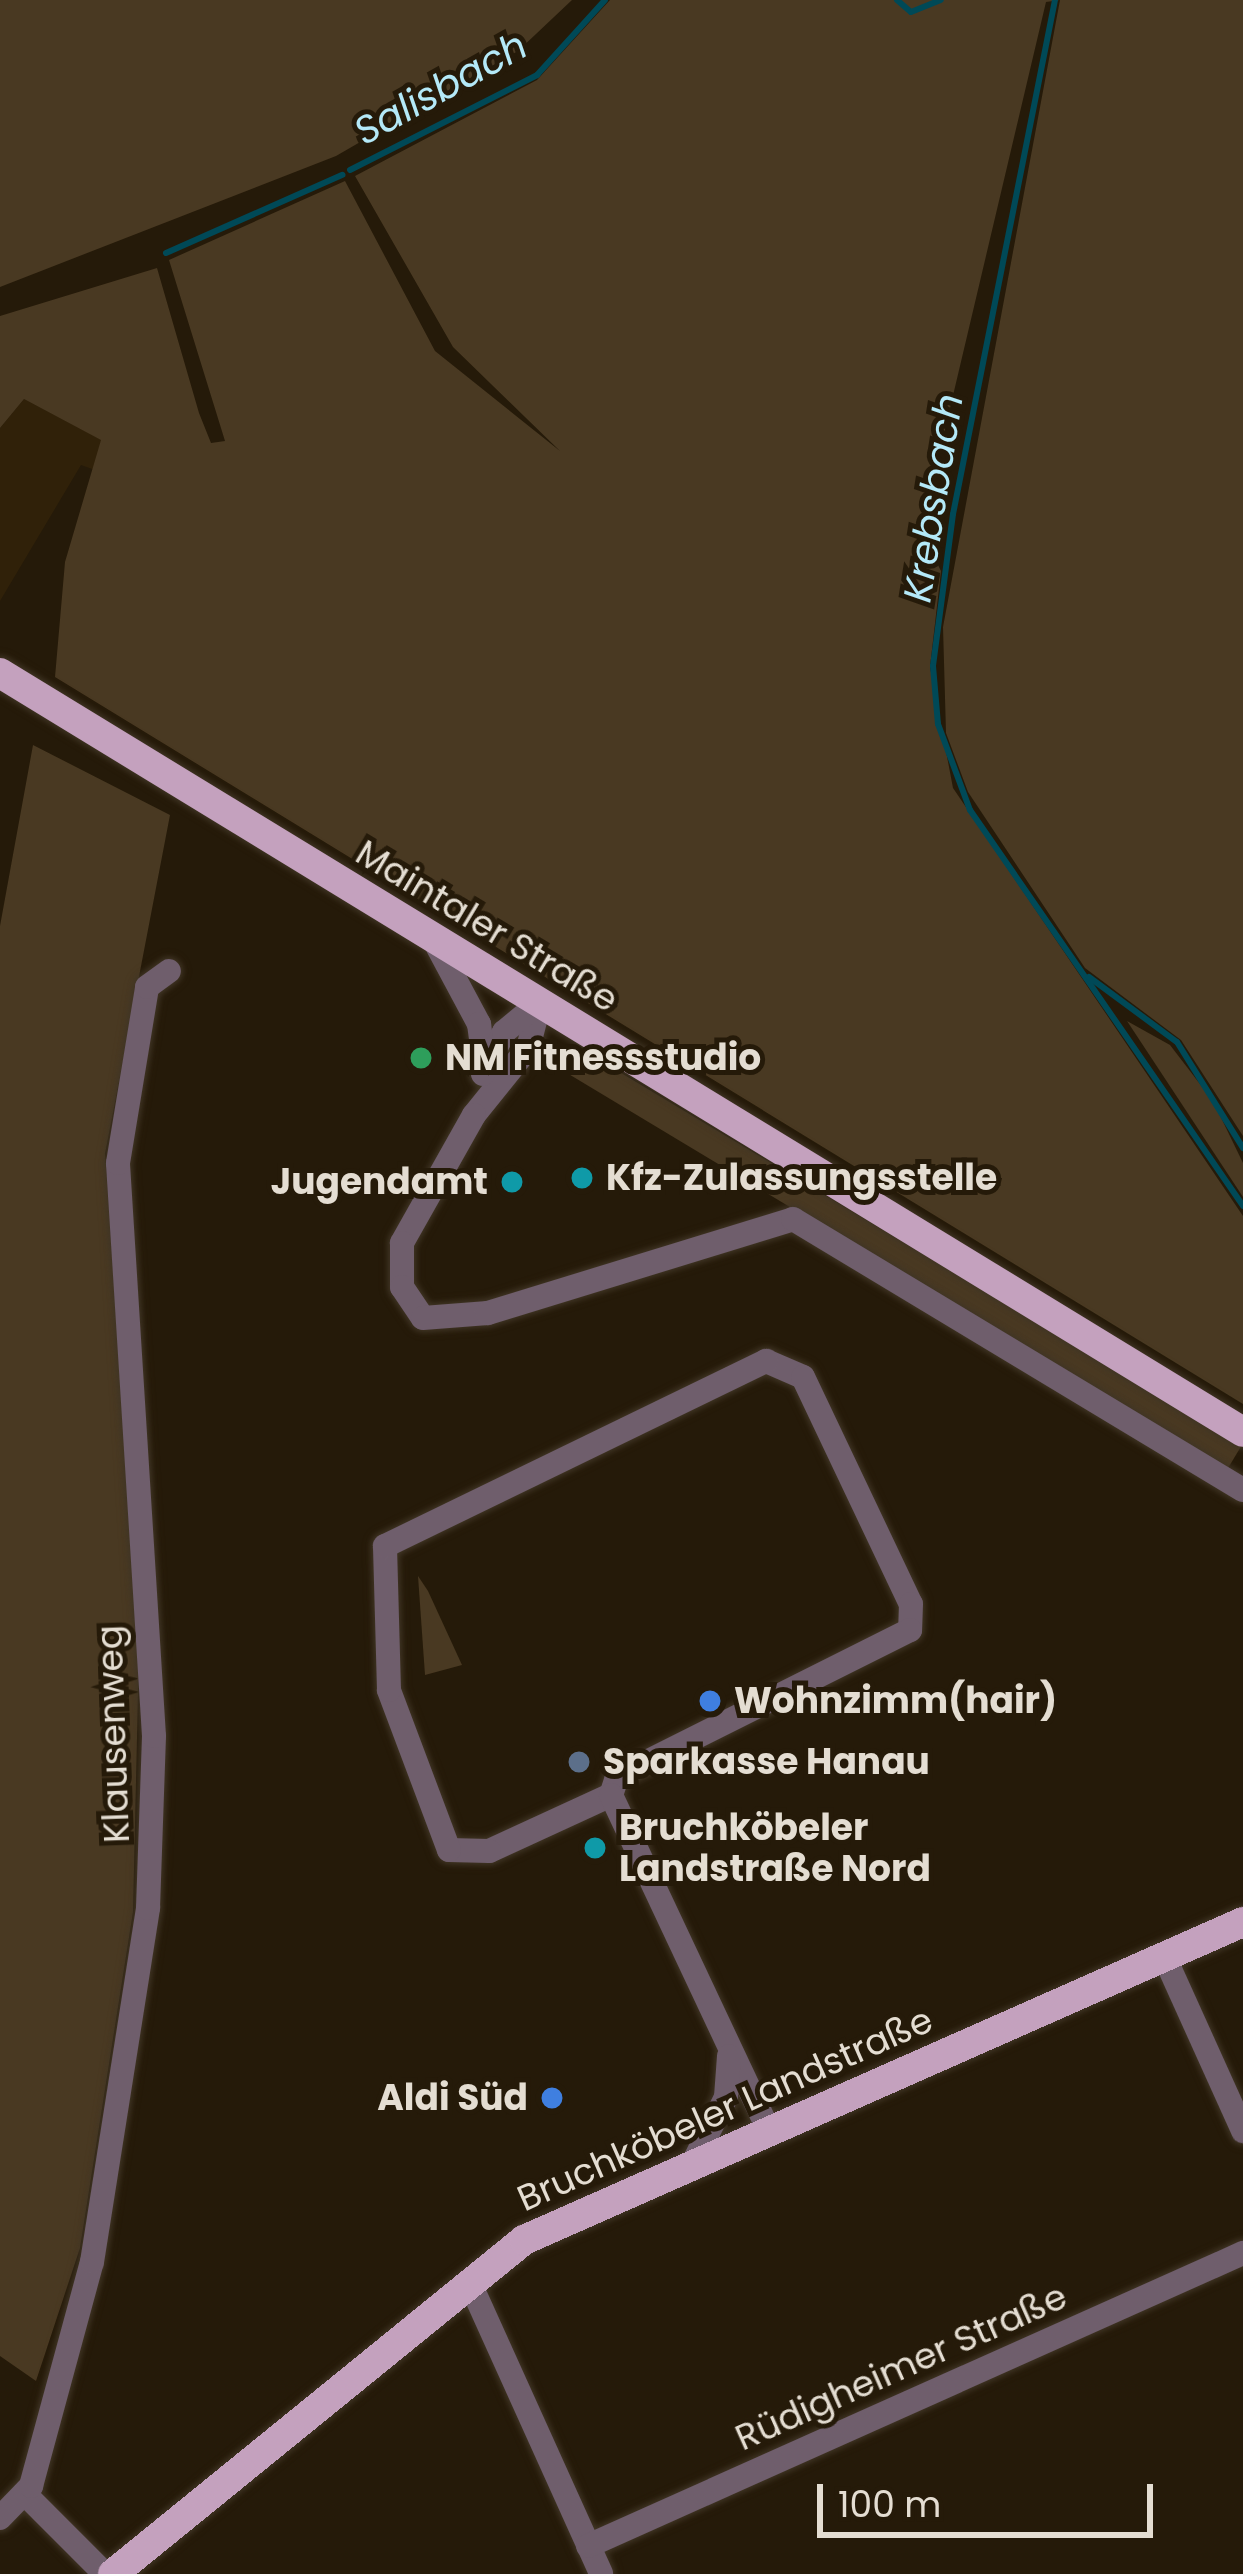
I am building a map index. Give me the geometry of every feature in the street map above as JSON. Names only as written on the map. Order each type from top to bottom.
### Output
[{"type":"main road","name":"Maintaler Straße","points":[[0,673],[1243,1432]]},
{"type":"main road","name":"Bruchköbeler Landstraße","points":[[109,2574],[524,2240],[767,2127],[1243,1922]]},
{"type":"street","points":[[433,938],[478,1024],[485,1068],[474,1115]]},
{"type":"street","name":"Klausenweg","points":[[26,2494],[96,2242],[148,1908],[154,1736],[118,1163],[147,987],[169,970]]},
{"type":"street","points":[[485,1068],[540,1002]]},
{"type":"street","points":[[540,1002],[528,1048],[474,1115],[402,1243],[402,1287],[423,1318],[488,1313],[793,1219],[1243,1490]]},
{"type":"street","points":[[611,1795],[470,1858],[442,1843],[389,1690],[380,1556],[401,1532],[699,1391],[766,1361],[788,1364],[908,1597],[910,1630],[617,1777],[611,1795],[767,2127]]},
{"type":"street","points":[[1165,1958],[1243,2131]]},
{"type":"street","points":[[695,2159],[726,2097],[729,2047]]},
{"type":"street","name":"Rüdigheimer Straße","points":[[588,2546],[1243,2253]]},
{"type":"street","points":[[469,2281],[601,2574]]},
{"type":"street","points":[[0,2518],[26,2494],[109,2574]]},
{"type":"shaded area","points":[[0,0],[572,0],[518,51],[336,156],[0,287]]},
{"type":"shaded area","points":[[610,0],[1060,0],[1046,2],[921,531],[941,571],[930,667],[953,788],[1243,1216],[1243,1404],[55,677],[65,562],[101,440],[24,399],[0,428],[0,316],[157,268],[199,413],[211,443],[225,441],[169,260],[345,181],[435,351],[560,451],[453,347],[355,176],[537,80]]},
{"type":"shaded area","points":[[1060,0],[1243,0],[1243,1136],[1181,1040],[1085,968],[968,792],[946,733],[943,627]]},
{"type":"shaded area","points":[[24,399],[102,440],[95,470],[81,465],[0,601],[0,428]]},
{"type":"shaded area","points":[[33,745],[170,815],[105,1154],[139,1651],[133,1912],[80,2248],[36,2381],[0,2356],[0,926]]},
{"type":"shaded area","points":[[1127,1021],[1170,1045],[1213,1101],[1243,1163],[1243,1197]]},
{"type":"shaded area","points":[[578,1047],[1241,1446],[1227,1470],[564,1071]]},
{"type":"shaded area","points":[[418,1576],[428,1591],[462,1665],[425,1675]]},
{"type":"waterway","name":"Salisbach","points":[[350,170],[537,75],[605,0]]},
{"type":"waterway","name":"Salisbach","points":[[897,0],[911,12],[941,0]]},
{"type":"waterway","name":"Krebsbach","points":[[1055,0],[953,514],[933,666],[938,724],[970,810],[1243,1206]]},
{"type":"waterway","name":"Salisbach","points":[[166,253],[342,175]]},
{"type":"waterway","name":"Krebsbach","points":[[1089,977],[1177,1042],[1243,1148]]},
{"type":"place","name":"NM Fitnessstudio","points":[[421,1058]]},
{"type":"place","name":"Kfz-Zulassungsstelle","points":[[582,1178]]},
{"type":"place","name":"Jugendamt","points":[[512,1182]]},
{"type":"place","name":"Wohnzimm(hair)","points":[[710,1701]]},
{"type":"place","name":"Sparkasse Hanau","points":[[579,1762]]},
{"type":"place","name":"Bruchköbeler Landstraße Nord","points":[[595,1848]]},
{"type":"place","name":"Aldi Süd","points":[[552,2098]]}]
